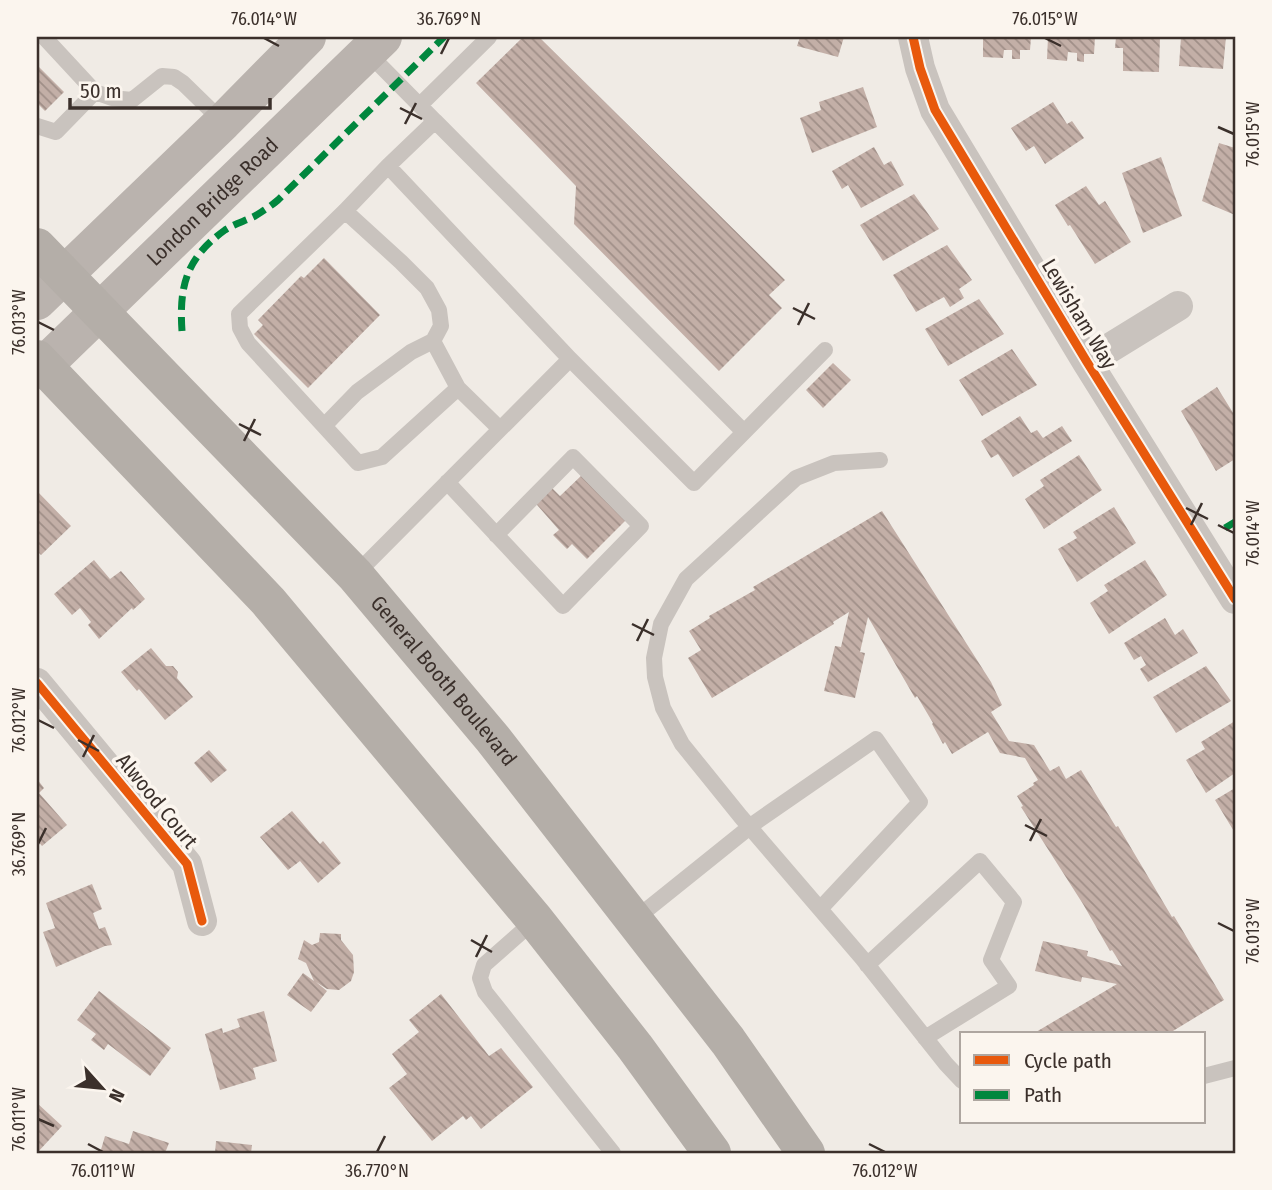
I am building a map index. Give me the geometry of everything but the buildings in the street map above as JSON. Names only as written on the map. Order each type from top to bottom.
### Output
[{"type":"highway","name":"General Booth Boulevard","points":[[37,247],[355,575],[493,739],[728,1041],[806,1153]]},
{"type":"highway","points":[[40,363],[268,601],[535,920],[635,1047],[712,1153]]},
{"type":"main road","points":[[37,301],[307,37]]},
{"type":"main road","name":"London Bridge Road","points":[[40,363],[100,312],[375,45]]},
{"type":"street","name":"Lewisham Way","points":[[914,37],[920,68],[934,110],[1235,599]]},
{"type":"street","points":[[1087,362],[1178,306]]},
{"type":"street","name":"Alwood Court","points":[[37,683],[187,864],[202,921]]},
{"type":"lane","points":[[44,37],[95,92],[112,98],[132,100],[162,76],[174,76],[223,122]]},
{"type":"lane","points":[[420,105],[489,37]]},
{"type":"lane","points":[[375,45],[435,121],[744,432]]},
{"type":"lane","points":[[37,125],[56,132],[95,92]]},
{"type":"lane","points":[[435,121],[239,314],[240,328],[248,343],[358,463],[382,457],[458,388]]},
{"type":"lane","points":[[388,166],[570,359],[694,483],[825,350]]},
{"type":"lane","points":[[324,426],[357,392],[411,352],[433,341],[441,326],[439,310],[426,288],[345,211]]},
{"type":"lane","points":[[433,341],[458,388],[500,429]]},
{"type":"lane","points":[[355,575],[570,359]]},
{"type":"lane","points":[[447,482],[563,606],[641,526],[573,457],[496,534]]},
{"type":"lane","points":[[880,460],[834,463],[796,478],[686,579],[660,624],[654,658],[656,677],[663,708],[682,744],[960,1079]]},
{"type":"lane","points":[[634,920],[750,827],[876,739],[920,802],[820,909]]},
{"type":"lane","points":[[867,965],[980,861],[1014,902],[991,960],[1009,986],[925,1038]]},
{"type":"lane","points":[[535,920],[484,965],[480,978],[485,992],[613,1153]]},
{"type":"lane","points":[[1206,1075],[1235,1068]]},
{"type":"marked path","points":[[182,331],[184,287],[193,262],[201,251],[225,230],[255,216],[278,200],[444,37]]},
{"type":"marked path","points":[[1225,528],[1235,522]]},
{"type":"cycle path","points":[[913,37],[920,68],[935,110],[1087,362],[1235,599]]},
{"type":"cycle path","points":[[37,683],[187,864],[202,921]]}]
